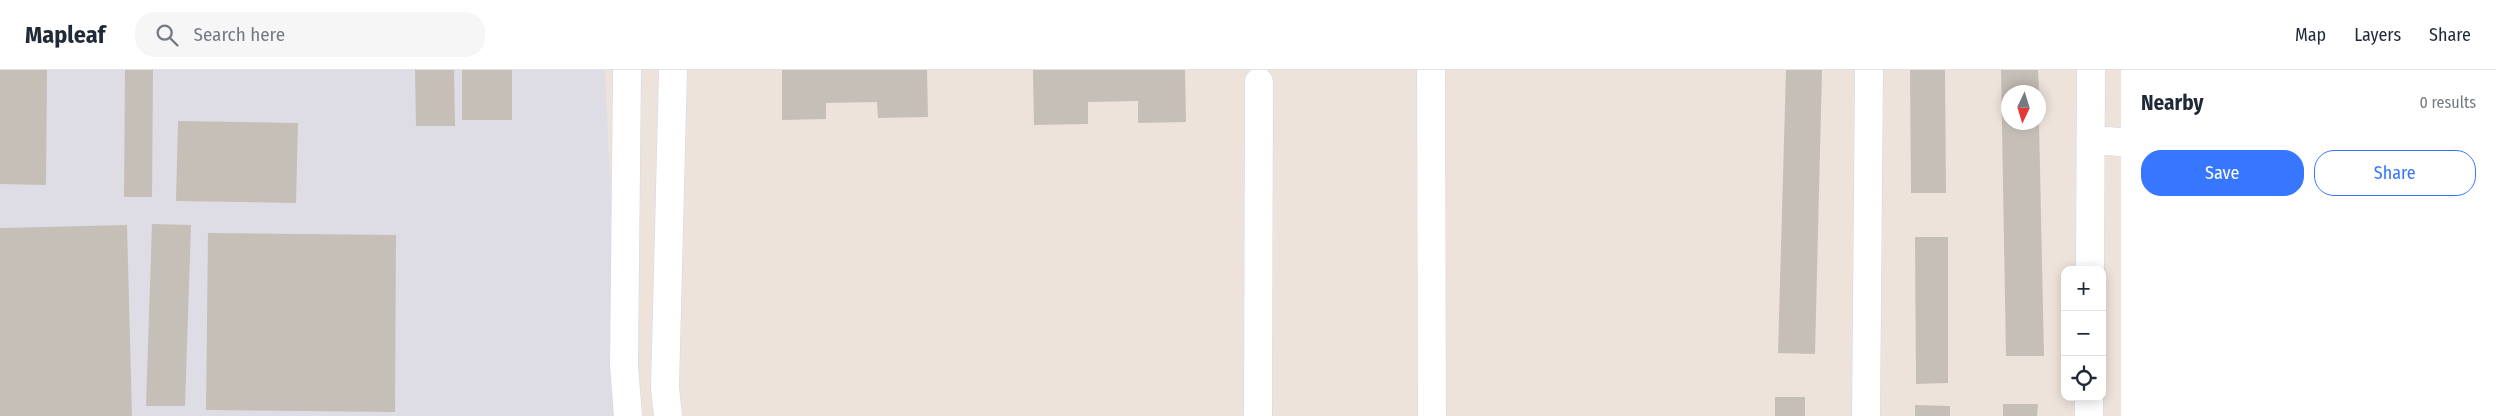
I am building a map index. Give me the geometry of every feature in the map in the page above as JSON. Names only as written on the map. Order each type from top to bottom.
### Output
[{"type":"street","points":[[627,70],[624,365],[628,416]]},
{"type":"street","points":[[668,416],[665,388],[673,70]]},
{"type":"street","points":[[1431,70],[1432,416]]},
{"type":"street","points":[[2090,266],[2091,70]]},
{"type":"street","points":[[1866,416],[1869,71]]},
{"type":"street","points":[[1258,416],[1259,82]]},
{"type":"street","points":[[2091,140],[2121,142]]},
{"type":"street","points":[[2089,401],[2089,416]]},
{"type":"shaded area","points":[[0,70],[605,70],[621,416],[0,416]]},
{"type":"building","points":[[0,70],[47,70],[46,185],[0,184]]},
{"type":"building","points":[[125,70],[153,70],[152,197],[124,197]]},
{"type":"building","points":[[415,70],[454,70],[455,126],[416,126]]},
{"type":"building","points":[[462,70],[512,70],[512,120],[462,120]]},
{"type":"building","points":[[782,70],[927,70],[928,117],[878,118],[877,102],[826,103],[826,119],[782,120]]},
{"type":"building","points":[[1033,70],[1185,70],[1186,122],[1138,123],[1138,101],[1088,102],[1088,124],[1034,125]]},
{"type":"building","points":[[1786,70],[1822,70],[1815,354],[1778,353]]},
{"type":"building","points":[[1910,70],[1945,70],[1946,193],[1911,193]]},
{"type":"building","points":[[2001,70],[2038,70],[2039,85],[2001,85]]},
{"type":"building","points":[[178,121],[298,123],[296,203],[176,201]]},
{"type":"building","points":[[2002,130],[2039,130],[2044,356],[2006,356]]},
{"type":"building","points":[[152,224],[191,225],[185,406],[146,406]]},
{"type":"building","points":[[127,225],[132,416],[0,416],[0,228]]},
{"type":"building","points":[[208,233],[396,235],[395,412],[206,410]]},
{"type":"building","points":[[1915,237],[1948,237],[1948,383],[1916,384]]},
{"type":"building","points":[[1775,397],[1805,397],[1805,416],[1775,416]]},
{"type":"building","points":[[2003,404],[2038,404],[2037,416],[2003,416]]},
{"type":"building","points":[[1915,405],[1950,406],[1950,416],[1915,416]]}]
